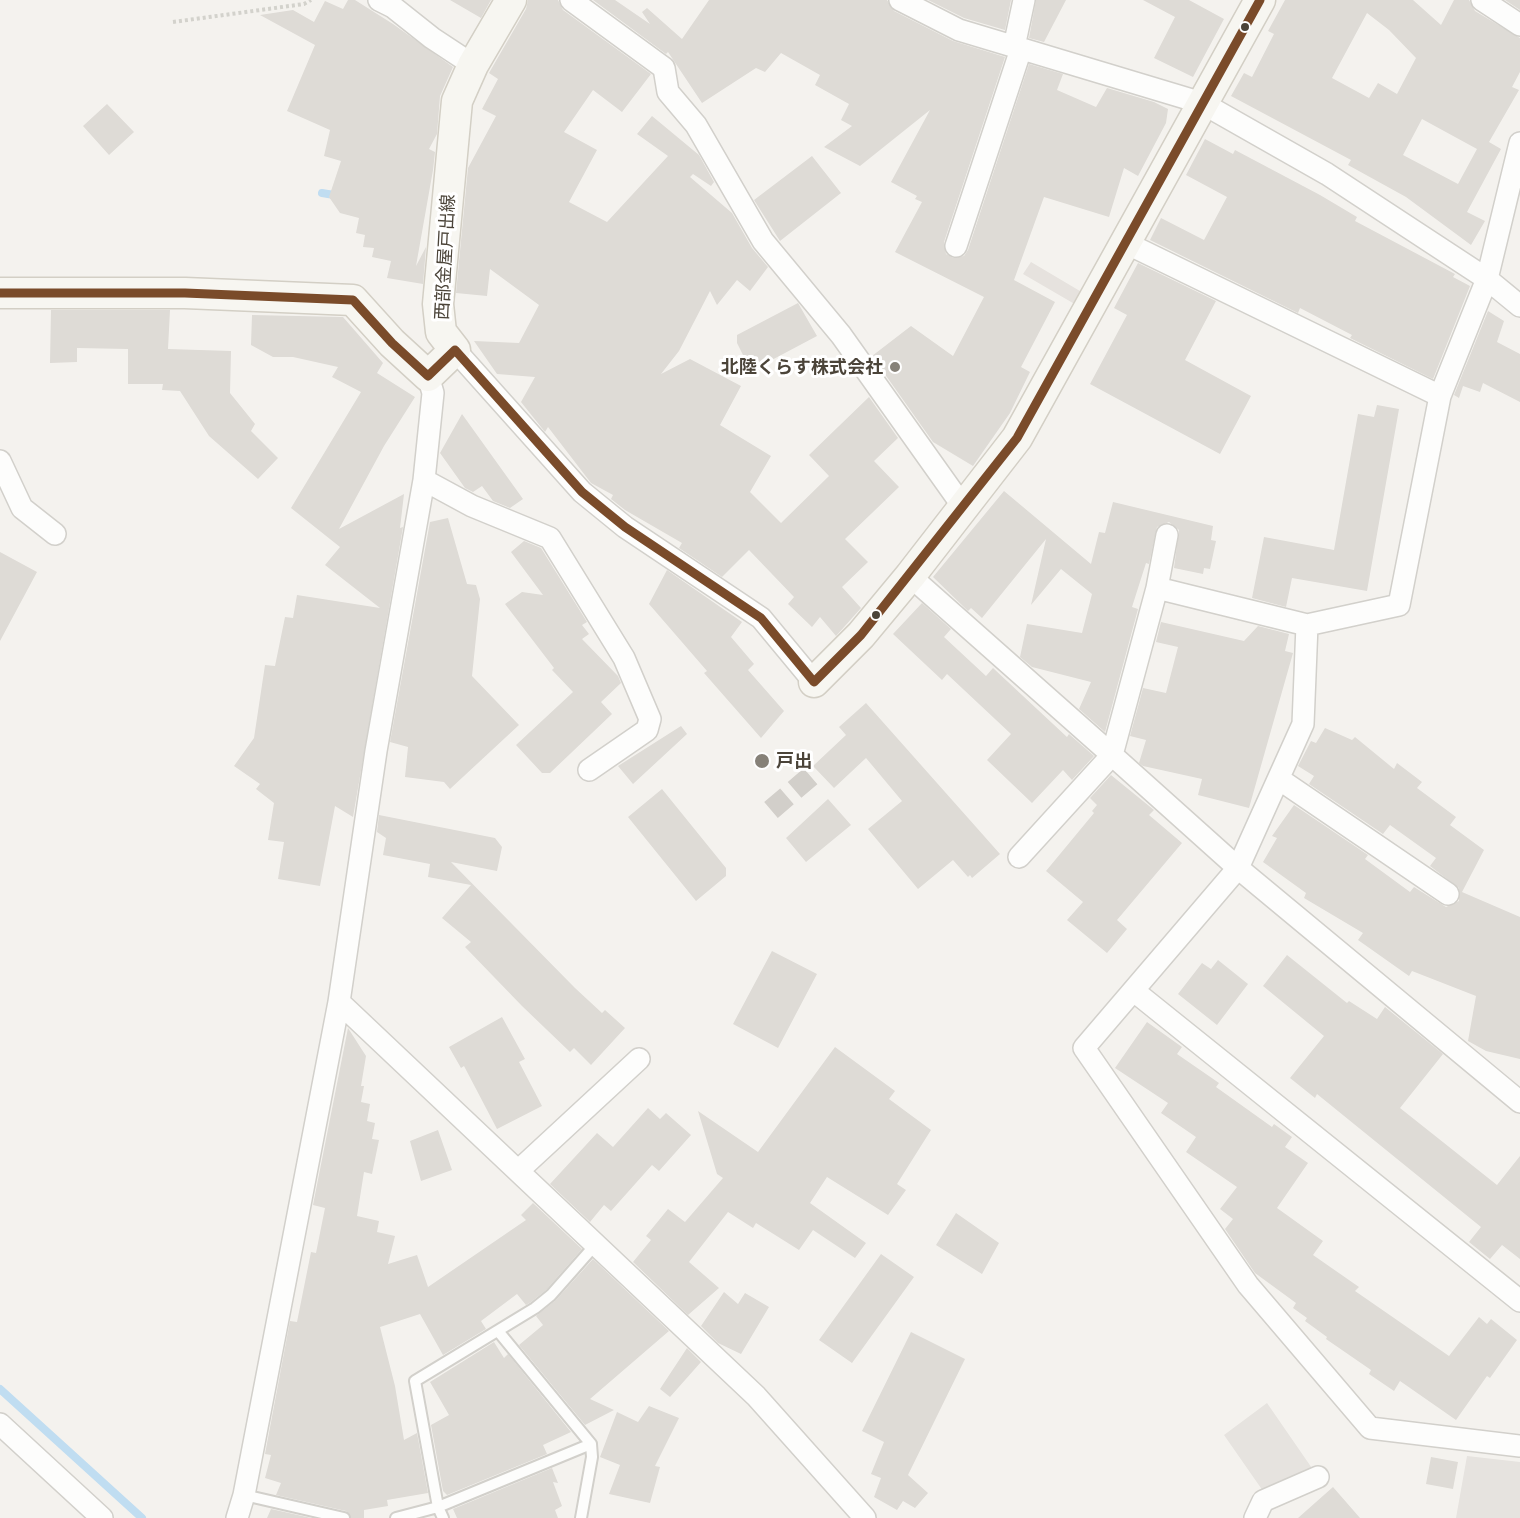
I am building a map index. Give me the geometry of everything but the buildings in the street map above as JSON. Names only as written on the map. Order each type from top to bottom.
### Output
[{"type":"main road","name":"西部金屋戸出線","points":[[455,350],[441,332],[438,304],[457,101],[473,65],[511,0]]},
{"type":"main road","points":[[814,682],[861,635],[964,508],[1017,438],[1260,0]]},
{"type":"main road","points":[[0,293],[185,293],[353,300],[392,343],[428,376],[455,350]]},
{"type":"street","points":[[379,0],[473,65]]},
{"type":"street","points":[[571,0],[664,68],[668,92],[696,125],[764,241],[841,335],[964,508]]},
{"type":"street","points":[[900,0],[959,30],[1202,103],[1327,174],[1487,279],[1520,306]]},
{"type":"street","points":[[956,246],[1018,48],[1024,0]]},
{"type":"street","points":[[1482,0],[1520,25]]},
{"type":"street","points":[[1157,588],[1307,626],[1399,605],[1440,396],[1487,279],[1520,143]]},
{"type":"street","points":[[1126,243],[1440,396]]},
{"type":"street","points":[[455,350],[582,492],[625,527],[761,618],[814,682]]},
{"type":"street","points":[[237,1518],[244,1495],[339,1002],[376,751],[424,480],[433,393],[428,376]]},
{"type":"street","points":[[0,461],[22,508],[54,534]]},
{"type":"street","points":[[424,480],[472,506],[550,537],[624,658],[650,719],[647,730],[589,770]]},
{"type":"street","points":[[1019,857],[1112,755],[1157,588],[1167,535]]},
{"type":"street","points":[[910,576],[1238,868],[1520,1102]]},
{"type":"street","points":[[1307,626],[1303,724],[1238,868],[1084,1048],[1256,1294],[1370,1428],[1520,1446]]},
{"type":"street","points":[[1279,779],[1448,894]]},
{"type":"street","points":[[1134,991],[1520,1301]]},
{"type":"street","points":[[339,1002],[756,1396],[865,1518]]},
{"type":"street","points":[[518,1171],[639,1059]]},
{"type":"street","points":[[0,1424],[102,1518]]},
{"type":"street","points":[[1255,1518],[1263,1502],[1317,1477]]},
{"type":"lane","points":[[443,1518],[438,1507],[415,1381],[498,1331],[551,1295],[596,1245]]},
{"type":"lane","points":[[498,1331],[591,1444],[592,1457],[581,1518]]},
{"type":"lane","points":[[396,1518],[438,1507],[591,1444]]},
{"type":"lane","points":[[244,1495],[344,1518]]},
{"type":"path","points":[[173,22],[304,4],[311,0]]},
{"type":"shaded area","points":[[1031,262],[1085,294],[1078,306],[1023,274]]},
{"type":"shaded area","points":[[1267,1403],[1316,1474],[1263,1491],[1224,1435]]},
{"type":"shaded area","points":[[1467,1456],[1520,1462],[1520,1518],[1456,1518]]},
{"type":"waterway","points":[[322,193],[340,196]]},
{"type":"waterway","points":[[0,1389],[142,1518]]},
{"type":"tunnel","points":[[771,810],[812,775]]},
{"type":"transit line","points":[[0,293],[185,293],[353,300],[392,343],[428,376],[455,350],[582,492],[625,527],[761,618],[814,682],[861,635],[1017,438],[1260,0]]},
{"type":"place","name":"北陸くらす株式会社","points":[[895,367]]},
{"type":"place","name":"戸出","points":[[762,761]]}]
